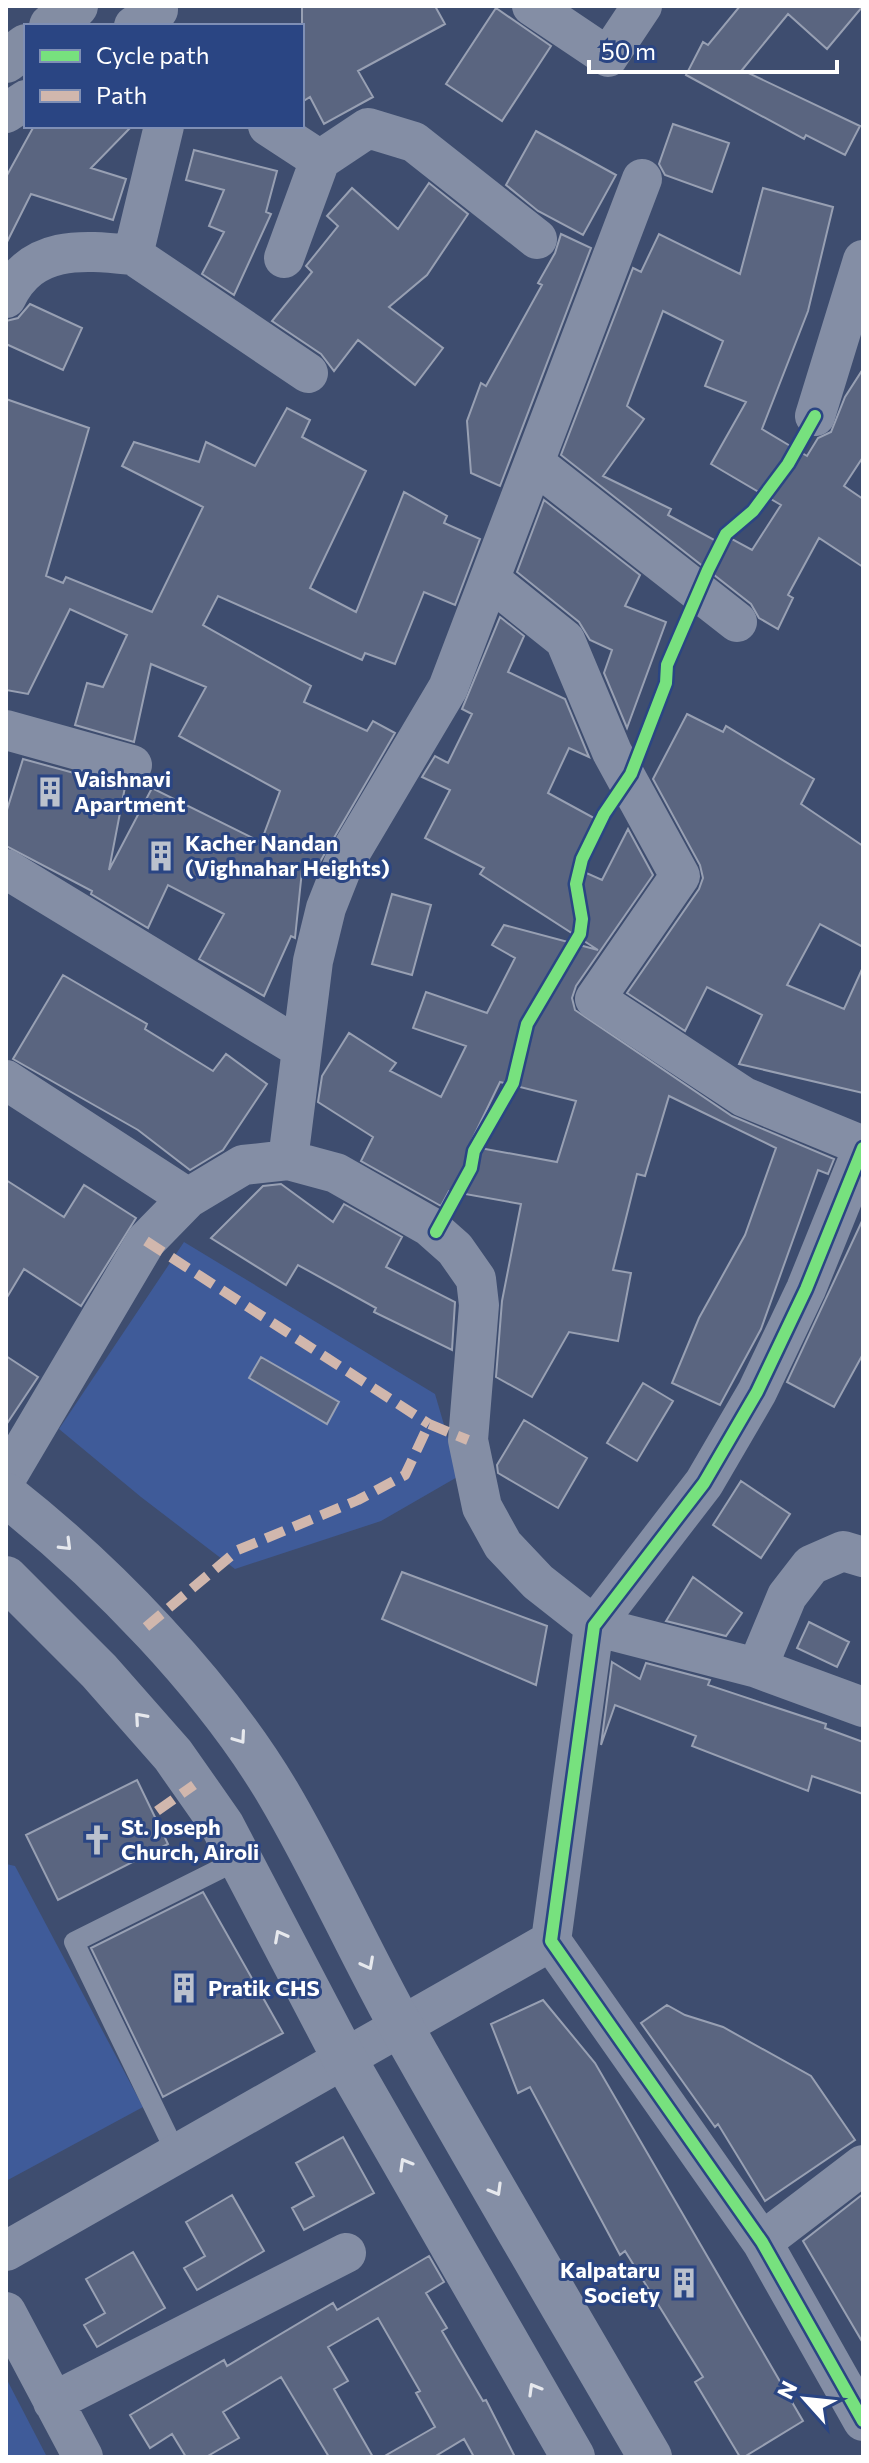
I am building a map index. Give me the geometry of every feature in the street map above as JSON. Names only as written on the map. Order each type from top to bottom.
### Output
[{"type":"main road","points":[[54,24],[76,6]]},
{"type":"main road","points":[[6,61],[24,48]]},
{"type":"street","points":[[532,6],[608,57],[642,6]]},
{"type":"street","points":[[6,113],[24,101]]},
{"type":"street","points":[[133,255],[164,128]]},
{"type":"street","points":[[271,128],[320,160]]},
{"type":"street","points":[[284,258],[320,160],[368,128],[414,142],[537,239]]},
{"type":"street","points":[[288,1160],[313,961],[326,908],[343,865],[448,688],[642,179]]},
{"type":"street","points":[[6,298],[31,265],[72,250],[133,255],[308,373]]},
{"type":"street","points":[[815,416],[863,260]]},
{"type":"street","points":[[534,463],[737,622]]},
{"type":"street","points":[[490,580],[565,640],[612,752],[680,876],[595,999],[744,1097],[863,1147],[806,1289],[757,1392],[704,1483],[594,1626],[551,1941],[762,2242],[863,2421]]},
{"type":"street","points":[[6,730],[132,765]]},
{"type":"street","points":[[6,869],[300,1048]]},
{"type":"street","points":[[6,1080],[188,1198]]},
{"type":"street","points":[[6,1478],[146,1241],[188,1198],[243,1165],[288,1160],[336,1173],[429,1226],[455,1249],[476,1279],[479,1305],[468,1440],[482,1507],[512,1555],[538,1582],[594,1626],[757,1668],[863,1707]]},
{"type":"street","points":[[6,1495],[58,1536],[146,1627],[224,1715],[277,1792],[401,2026],[650,2457]]},
{"type":"street","points":[[757,1668],[787,1596],[811,1565],[843,1551],[863,1557]]},
{"type":"street","points":[[6,1578],[99,1671],[173,1755],[222,1825],[344,2058],[573,2457]]},
{"type":"street","points":[[6,2251],[551,1941]]},
{"type":"street","points":[[762,2242],[863,2165]]},
{"type":"street","points":[[53,2402],[346,2253]]},
{"type":"street","points":[[6,2312],[83,2457]]},
{"type":"lane","points":[[177,2155],[74,1942],[240,1859]]},
{"type":"shaded area","points":[[184,1242],[435,1394],[459,1476],[381,1521],[235,1569],[59,1429]]},
{"type":"shaded area","points":[[6,1864],[15,1866],[143,2107],[6,2181]]},
{"type":"shaded area","points":[[6,2378],[47,2457],[6,2457]]},
{"type":"building","points":[[302,6],[435,6],[445,24],[358,71],[373,97],[324,124],[310,97],[304,101]]},
{"type":"building","points":[[740,6],[863,6],[827,49],[788,14],[742,70],[860,126],[845,155],[806,135],[804,139],[686,75],[703,42],[708,45]]},
{"type":"building","points":[[496,8],[551,46],[502,121],[446,84]]},
{"type":"building","points":[[673,124],[729,143],[712,192],[665,175],[659,164]]},
{"type":"building","points":[[33,128],[130,128],[91,168],[126,179],[113,220],[31,194],[6,244],[6,177]]},
{"type":"building","points":[[536,131],[616,175],[583,235],[538,211],[506,185]]},
{"type":"building","points":[[194,150],[277,171],[266,212],[271,214],[234,295],[202,274],[224,232],[209,226],[224,190],[186,180]]},
{"type":"building","points":[[429,183],[468,214],[427,275],[389,307],[443,348],[415,385],[358,340],[334,371],[321,354],[272,321],[312,272],[306,266],[338,226],[327,216],[352,188],[398,229]]},
{"type":"building","points":[[763,188],[833,207],[808,311],[762,429],[807,456],[818,438],[831,432],[845,397],[863,369],[863,457],[844,486],[863,499],[863,567],[819,538],[788,595],[793,598],[778,629],[759,618],[751,604],[561,455],[633,268],[641,272],[659,234],[740,274]],"holes":[[[663,311],[723,341],[705,386],[746,402],[711,464],[781,505],[752,550],[732,539],[727,547],[668,515],[671,509],[603,476],[644,419],[627,406]]]},
{"type":"building","points":[[561,234],[591,248],[500,486],[471,473],[467,421],[481,383],[486,386],[542,285],[538,283],[555,253]]},
{"type":"building","points":[[30,304],[82,328],[63,370],[6,344],[6,321],[18,318]]},
{"type":"building","points":[[6,399],[89,428],[46,576],[63,583],[66,577],[152,612],[203,507],[122,466],[134,442],[199,462],[206,442],[255,466],[287,408],[310,420],[302,437],[366,471],[310,588],[356,612],[404,492],[447,516],[444,523],[480,539],[455,605],[424,592],[395,664],[365,653],[362,660],[218,596],[203,625],[311,686],[304,702],[367,731],[373,721],[395,733],[317,867],[303,861],[295,938],[291,936],[264,996],[199,959],[224,914],[168,885],[148,928],[91,894],[92,891],[6,846],[6,813],[23,759],[125,787],[109,870],[152,788],[261,842],[280,791],[179,736],[206,687],[151,664],[134,742],[75,725],[87,683],[103,687],[127,635],[70,609],[28,694],[6,690]]},
{"type":"building","points":[[544,500],[640,575],[625,606],[666,622],[627,728],[604,673],[612,650],[590,640],[579,622],[517,572]]},
{"type":"building","points":[[500,617],[524,636],[508,672],[565,699],[589,757],[569,748],[548,793],[594,818],[575,868],[602,880],[628,829],[653,875],[576,986],[572,998],[575,1010],[732,1116],[834,1159],[828,1174],[818,1170],[761,1329],[720,1405],[672,1383],[699,1318],[745,1235],[776,1148],[669,1096],[645,1176],[637,1174],[613,1270],[631,1273],[618,1341],[569,1332],[532,1397],[496,1377],[502,1301],[521,1204],[449,1191],[441,1206],[361,1161],[373,1137],[318,1102],[322,1076],[349,1033],[396,1063],[390,1071],[441,1097],[466,1046],[413,1028],[426,992],[487,1013],[515,958],[492,945],[504,925],[598,950],[480,874],[484,868],[425,838],[450,790],[422,777],[435,756],[448,763],[472,714],[462,709]],"holes":[[[500,1082],[576,1101],[557,1162],[469,1146]]]},
{"type":"building","points":[[687,714],[723,732],[726,726],[814,779],[801,804],[863,846],[863,947],[820,924],[787,985],[844,1009],[863,967],[863,1093],[739,1064],[762,1015],[707,987],[685,1031],[627,993],[699,889],[703,878],[700,865],[653,779]]},
{"type":"building","points":[[392,894],[431,905],[412,975],[372,964]]},
{"type":"building","points":[[63,975],[147,1024],[145,1029],[213,1071],[226,1054],[267,1084],[223,1150],[190,1170],[138,1130],[13,1059]]},
{"type":"building","points":[[6,1180],[64,1217],[84,1185],[136,1218],[81,1306],[24,1269],[6,1299]]},
{"type":"building","points":[[281,1184],[333,1222],[344,1204],[402,1237],[386,1267],[455,1302],[452,1350],[374,1312],[376,1308],[298,1265],[286,1285],[211,1238],[263,1186]]},
{"type":"building","points":[[863,1219],[863,1354],[834,1407],[787,1382]]},
{"type":"building","points":[[6,1356],[38,1377],[6,1425]]},
{"type":"building","points":[[261,1357],[339,1402],[327,1424],[249,1378]]},
{"type":"building","points":[[643,1383],[673,1401],[637,1461],[607,1443]]},
{"type":"building","points":[[524,1420],[587,1458],[558,1508],[498,1473],[497,1465]]},
{"type":"building","points":[[741,1481],[790,1514],[761,1558],[713,1525]]},
{"type":"building","points":[[402,1572],[547,1626],[536,1685],[382,1619]]},
{"type":"building","points":[[693,1577],[742,1613],[726,1636],[666,1621]]},
{"type":"building","points":[[809,1622],[849,1642],[837,1667],[797,1648]]},
{"type":"building","points":[[612,1662],[640,1679],[646,1663],[710,1680],[708,1685],[826,1724],[825,1728],[863,1742],[863,1794],[812,1776],[808,1791],[692,1746],[696,1736],[615,1705],[601,1745]]},
{"type":"building","name":"St. Joseph Church, Airoli","points":[[137,1780],[168,1844],[58,1900],[26,1835]]},
{"type":"building","name":"Pratik CHS","points":[[203,1892],[283,2033],[163,2097],[91,1948]]},
{"type":"building","points":[[543,2000],[595,2063],[803,2421],[744,2457],[740,2457],[695,2382],[703,2377],[625,2251],[620,2255],[530,2087],[518,2093],[491,2024]]},
{"type":"building","points":[[667,2005],[685,2015],[723,2027],[811,2076],[855,2140],[765,2201],[718,2124],[715,2127],[641,2023]]},
{"type":"building","points":[[343,2137],[374,2193],[304,2230],[292,2208],[314,2196],[296,2163]]},
{"type":"building","points":[[863,2194],[863,2343],[803,2241]]},
{"type":"building","points":[[232,2195],[264,2251],[197,2290],[184,2268],[205,2256],[186,2222]]},
{"type":"building","points":[[133,2252],[165,2308],[97,2347],[84,2325],[105,2313],[86,2279]]},
{"type":"building","points":[[429,2256],[444,2282],[426,2293],[447,2328],[442,2331],[483,2401],[486,2400],[515,2457],[474,2457],[464,2439],[434,2457],[383,2457],[435,2427],[416,2393],[420,2391],[378,2318],[328,2347],[348,2381],[334,2389],[373,2457],[329,2457],[281,2377],[223,2412],[239,2438],[206,2457],[186,2457],[172,2434],[150,2448],[130,2415],[224,2360],[227,2366],[333,2303],[337,2310]]},
{"type":"marked path","points":[[146,1241],[429,1424]]},
{"type":"marked path","points":[[146,1627],[238,1550],[358,1500],[405,1475],[429,1424],[468,1440]]},
{"type":"marked path","points":[[157,1811],[194,1785]]},
{"type":"cycle path","points":[[436,1232],[471,1168],[474,1151],[513,1083],[527,1024],[580,934],[582,919],[576,884],[582,859],[604,814],[631,774],[666,683],[667,665],[708,570],[726,534],[753,511],[788,464],[815,416]]},
{"type":"cycle path","points":[[863,1148],[806,1289],[757,1392],[704,1483],[594,1626],[551,1941],[762,2242],[863,2421]]},
{"type":"place","name":"Vaishnavi Apartment","points":[[50,792]]},
{"type":"place","name":"Kacher Nandan (Vighnahar Heights)","points":[[161,856]]},
{"type":"place","name":"St. Joseph Church, Airoli","points":[[97,1840]]},
{"type":"place","name":"Pratik CHS","points":[[184,1988]]},
{"type":"place","name":"Kalpataru Society","points":[[684,2283]]}]
